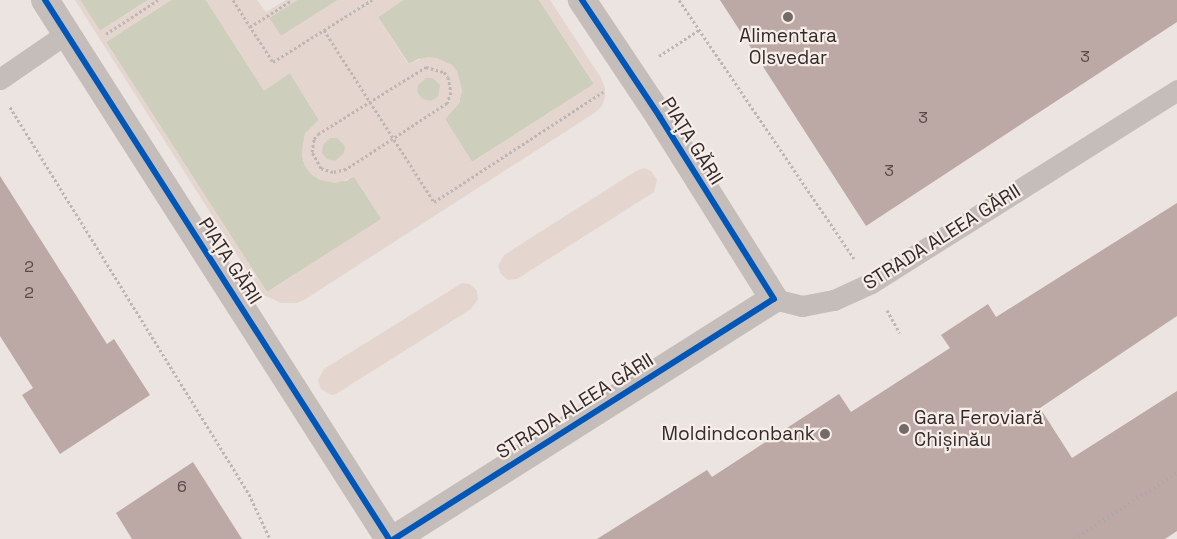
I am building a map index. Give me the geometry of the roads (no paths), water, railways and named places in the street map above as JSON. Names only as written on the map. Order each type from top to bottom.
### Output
[{"type":"street","name":"PIAȚA GĂRII","points":[[45,0],[389,539]]},
{"type":"street","name":"PIAȚA GĂRII","points":[[582,0],[660,117],[774,298]]},
{"type":"street","name":"STRADA ALEEA GĂRII","points":[[394,539],[774,298]]},
{"type":"lane","points":[[0,79],[67,34]]},
{"type":"lane","name":"STRADA ALEEA GĂRII","points":[[774,298],[802,306],[834,300],[871,283],[1177,90]]},
{"type":"railway","points":[[1074,539],[1177,473]]},
{"type":"place","name":"Alimentara Olsvedar","points":[[788,17]]},
{"type":"place","name":"Gara Feroviară Chișinău","points":[[904,429]]},
{"type":"place","name":"Moldindconbank","points":[[825,434]]}]
